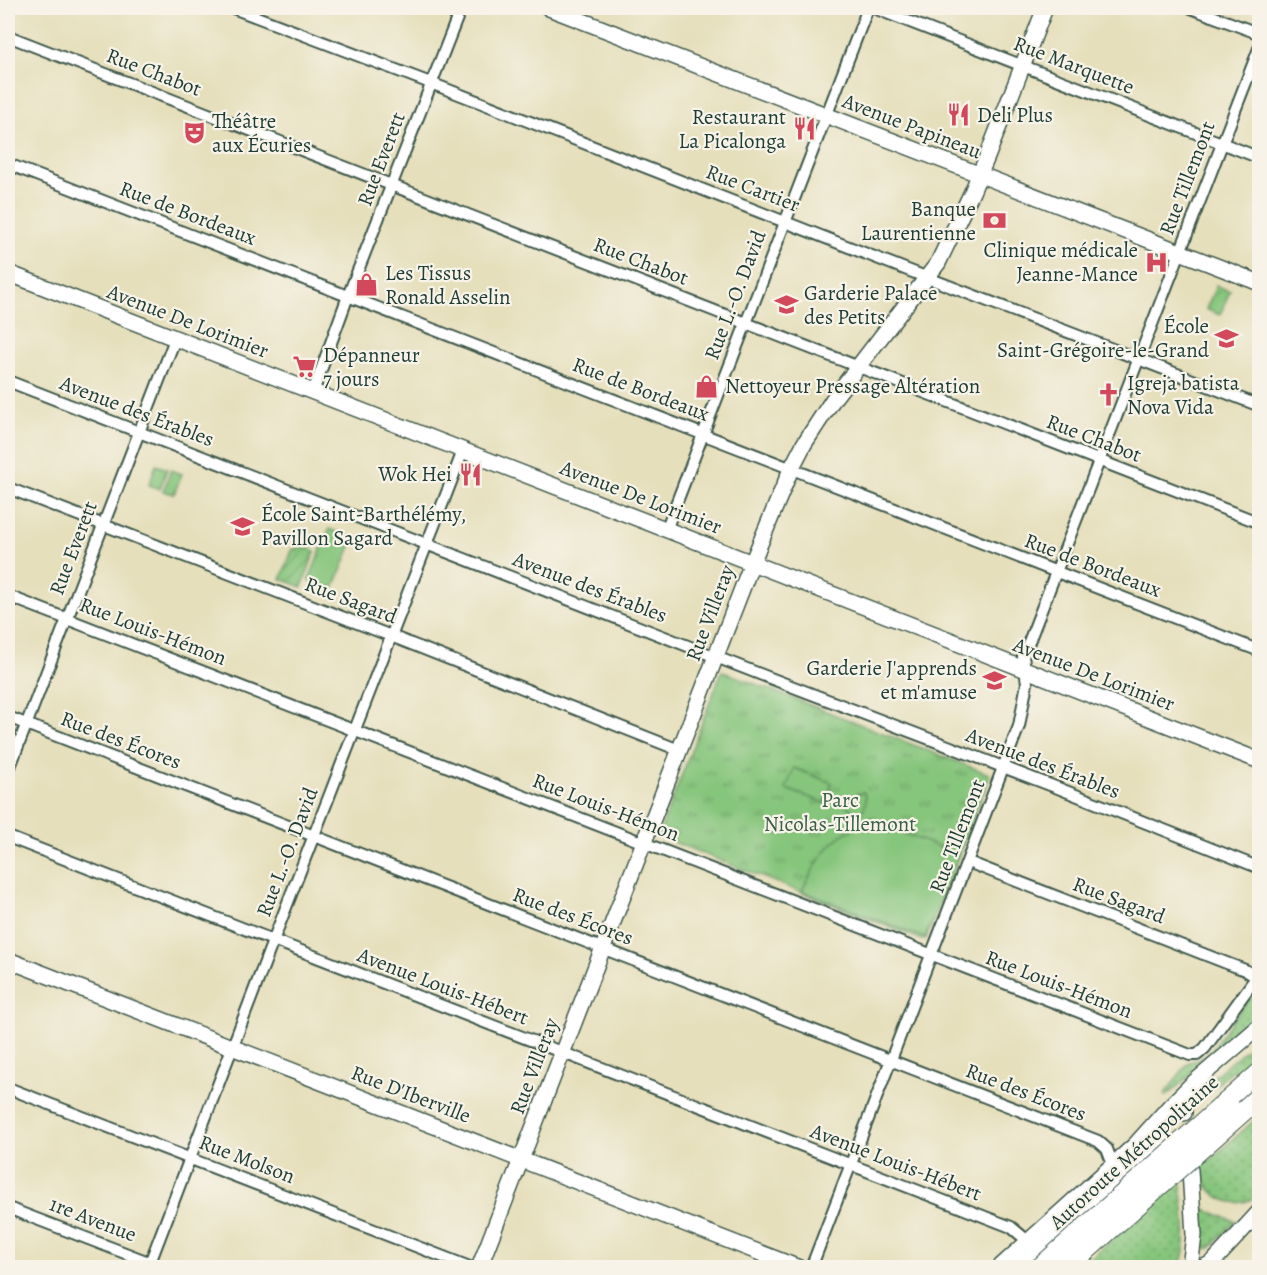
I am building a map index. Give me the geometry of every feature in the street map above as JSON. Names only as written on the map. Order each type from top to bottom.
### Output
[{"type":"highway","name":"Autoroute Métropolitaine","points":[[1040,1268],[1260,1073]]},
{"type":"highway","name":"Autoroute Métropolitaine","points":[[1066,1268],[1260,1096]]},
{"type":"highway","points":[[1018,1268],[1162,1140],[1227,1102]]},
{"type":"main road","name":"Avenue Papineau","points":[[549,8],[1260,283]]},
{"type":"main road","name":"Rue Villeray","points":[[479,1268],[715,656],[791,469],[821,417],[857,366],[938,263],[980,175],[1045,8]]},
{"type":"main road","name":"Avenue De Lorimier","points":[[8,273],[1260,761]]},
{"type":"main road","name":"Rue D'Iberville","points":[[8,960],[799,1268]]},
{"type":"main road","points":[[999,1268],[1141,1139],[1183,1093],[1260,1026]]},
{"type":"main road","points":[[1183,1093],[1184,1113]]},
{"type":"main road","points":[[1190,1170],[1194,1235],[1190,1268]]},
{"type":"main road","points":[[1209,1266],[1260,1211]]},
{"type":"street","name":"Rue Cartier","points":[[233,8],[1260,406]]},
{"type":"street","name":"Rue Everett","points":[[314,392],[348,296],[461,8]]},
{"type":"street","name":"Rue L.-O. David","points":[[666,530],[868,8]]},
{"type":"street","name":"Rue Marquette","points":[[874,8],[1260,158]]},
{"type":"street","points":[[1191,8],[1260,34]]},
{"type":"street","name":"Rue Chabot","points":[[8,36],[1260,523]]},
{"type":"street","name":"Rue Tillemont","points":[[811,1268],[1019,726],[1027,683],[1023,656],[1260,46]]},
{"type":"street","name":"Rue de Bordeaux","points":[[8,164],[1260,651]]},
{"type":"street","name":"Rue Everett","points":[[8,772],[175,339]]},
{"type":"street","name":"Avenue des Érables","points":[[8,381],[1260,868]]},
{"type":"street","name":"Rue L.-O. David","points":[[149,1265],[463,451]]},
{"type":"street","name":"Rue Sagard","points":[[8,488],[679,750]]},
{"type":"street","name":"Rue Louis-Hémon","points":[[8,596],[1190,1055],[1197,1055],[1205,1048],[1258,975]]},
{"type":"street","name":"Rue des Écores","points":[[8,717],[1098,1141],[1107,1149],[1113,1165]]},
{"type":"street","name":"Avenue Louis-Hébert","points":[[8,837],[1011,1227],[1029,1242]]},
{"type":"street","name":"Rue Sagard","points":[[968,862],[1258,975]]},
{"type":"street","name":"Rue Molson","points":[[8,1088],[472,1268]]},
{"type":"street","name":"1re Avenue","points":[[8,1208],[149,1265],[164,1268]]},
{"type":"green space","points":[[1216,286],[1230,291],[1220,315],[1206,309]]},
{"type":"green space","points":[[156,465],[167,469],[160,489],[149,485]]},
{"type":"green space","points":[[171,470],[182,474],[174,494],[163,491]]},
{"type":"green space","points":[[329,529],[354,539],[333,590],[309,580]]},
{"type":"green space","points":[[300,545],[315,551],[302,587],[281,579],[293,548],[298,550]]},
{"type":"green space","name":"Parc Nicolas-Tillemont","points":[[722,671],[989,774],[926,939],[922,940],[658,836]]},
{"type":"green space","points":[[794,768],[832,783],[825,803],[786,789]]},
{"type":"green space","points":[[864,792],[865,804],[859,815],[843,801]]},
{"type":"green space","points":[[874,822],[957,854],[956,864],[925,938],[802,891],[821,856],[829,847],[848,832]]},
{"type":"green space","points":[[1259,984],[1259,1017],[1166,1096],[1164,1095],[1189,1062],[1209,1053]]},
{"type":"green space","points":[[1259,1038],[1259,1055],[1237,1073],[1233,1070],[1191,1107],[1197,1091]]},
{"type":"green space","points":[[1259,1116],[1259,1194],[1249,1200],[1239,1202],[1220,1198],[1205,1183],[1199,1162],[1205,1157],[1209,1161]]},
{"type":"green space","points":[[1180,1178],[1185,1247],[1179,1267],[1080,1268]]},
{"type":"green space","points":[[1201,1207],[1236,1221],[1210,1248],[1205,1249],[1201,1245]]},
{"type":"place","name":"Deli Plus","points":[[959,115]]},
{"type":"place","name":"Restaurant La Picalonga","points":[[804,129]]},
{"type":"place","name":"Théâtre aux Écuries","points":[[194,133]]},
{"type":"place","name":"Banque Laurentienne","points":[[994,221]]},
{"type":"place","name":"Clinique médicale Jeanne-Mance","points":[[1156,262]]},
{"type":"place","name":"Les Tissus Ronald Asselin","points":[[367,285]]},
{"type":"place","name":"Garderie Palace des Petits","points":[[786,305]]},
{"type":"place","name":"École Saint-Grégoire-le-Grand","points":[[1227,338]]},
{"type":"place","name":"Dépanneur 7 jours","points":[[305,367]]},
{"type":"place","name":"Nettoyeur Pressage Altération","points":[[707,386]]},
{"type":"place","name":"Igreja batista Nova Vida","points":[[1109,395]]},
{"type":"place","name":"Wok Hei","points":[[470,474]]},
{"type":"place","name":"École Saint-Barthélémy, Pavillon Sagard","points":[[243,526]]},
{"type":"place","name":"Garderie J'apprends et m'amuse","points":[[995,680]]}]
